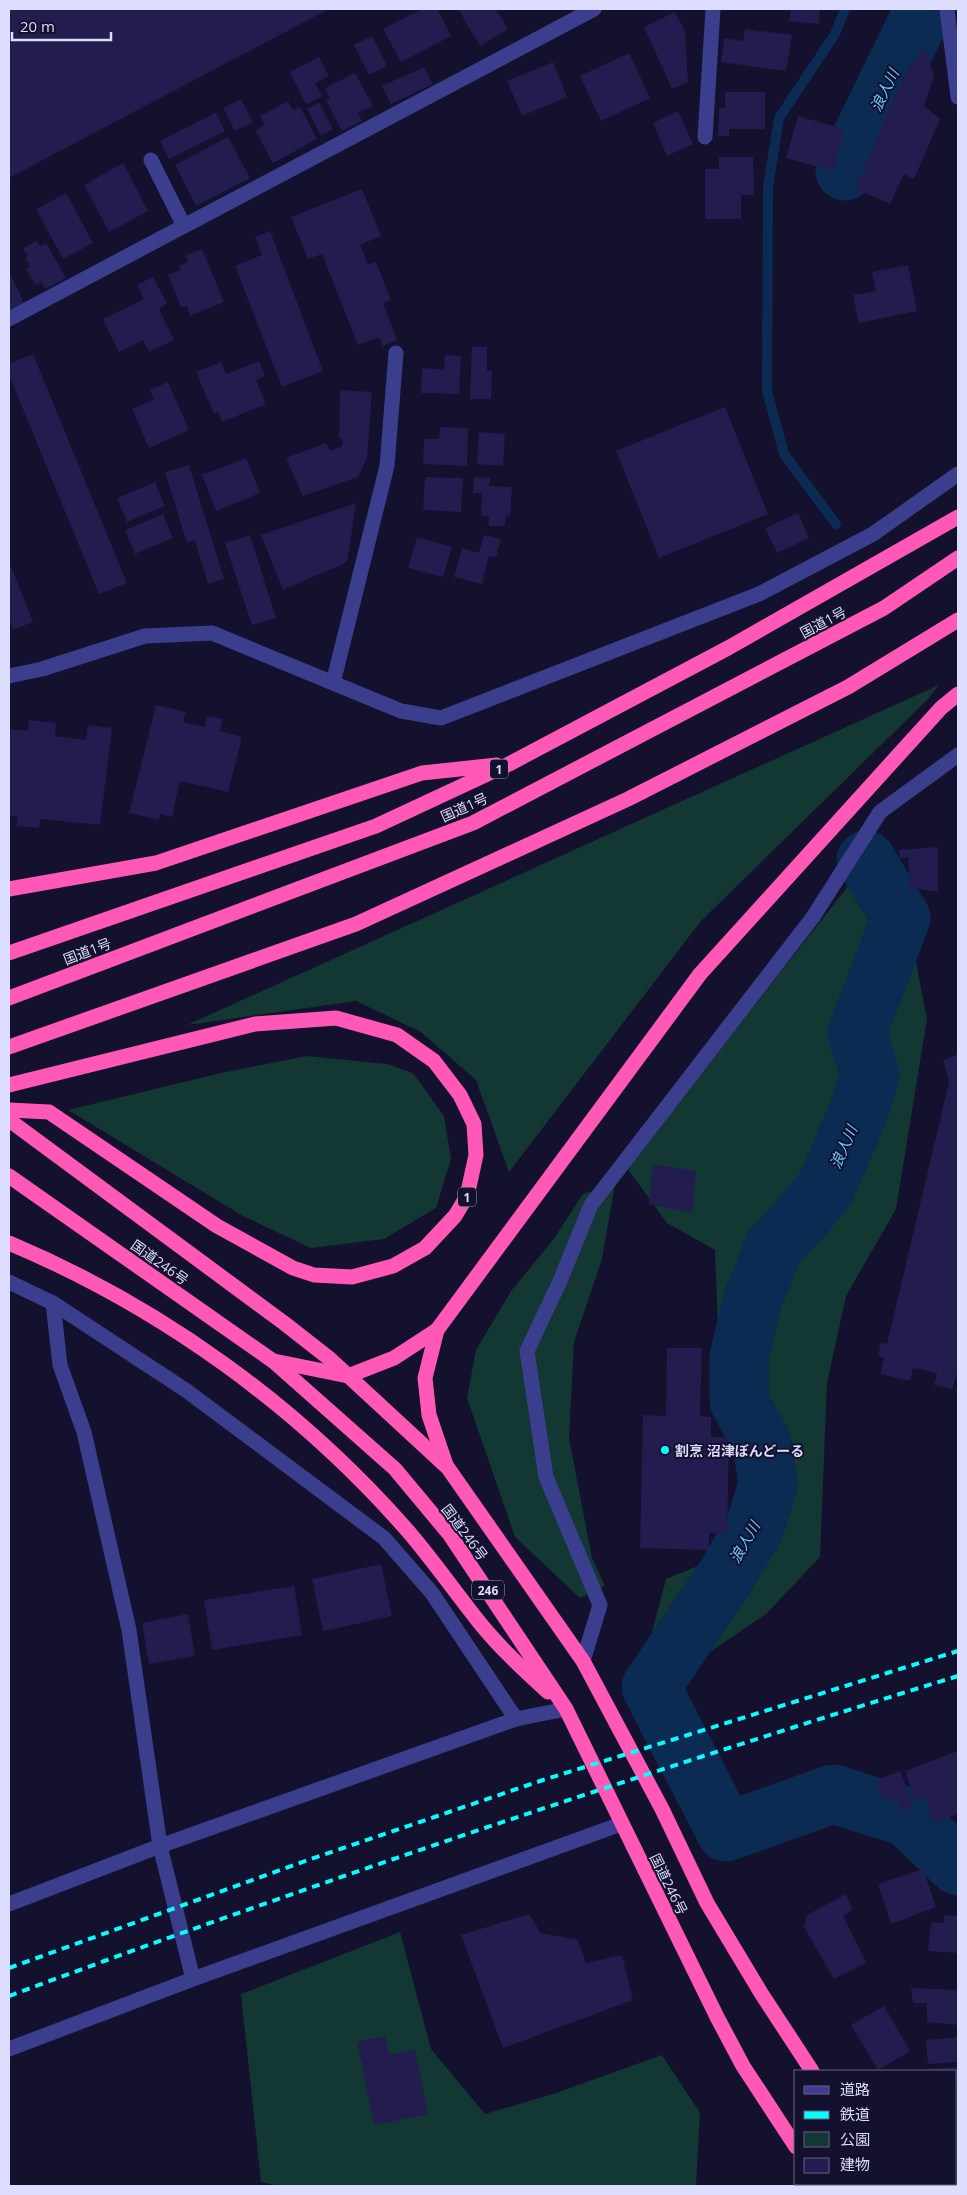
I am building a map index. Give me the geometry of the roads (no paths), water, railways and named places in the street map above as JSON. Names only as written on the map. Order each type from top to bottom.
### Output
[{"type":"highway","name":"1","points":[[9,953],[376,826],[509,764],[728,648],[958,517]]},
{"type":"highway","name":"国道1号","points":[[9,998],[473,823],[884,608],[958,558]]},
{"type":"highway","points":[[9,1047],[356,924],[628,799],[848,687],[958,620]]},
{"type":"highway","points":[[273,1361],[348,1376],[394,1358],[437,1330],[700,974],[941,708],[958,694]]},
{"type":"highway","name":"1","points":[[9,889],[156,863],[422,773],[509,764]]},
{"type":"highway","name":"1","points":[[9,1085],[63,1070],[255,1024],[336,1018],[397,1035],[434,1062],[460,1095],[474,1124],[476,1155],[467,1196],[455,1216],[424,1248],[393,1266],[352,1277],[314,1275],[293,1268],[217,1226],[49,1112],[9,1110]]},
{"type":"highway","name":"国道246号","points":[[9,1120],[330,1359],[448,1468],[583,1661],[662,1809],[707,1903],[761,1993],[811,2070]]},
{"type":"highway","name":"国道246号","points":[[9,1176],[273,1361],[395,1469],[450,1535],[566,1709],[716,2017],[743,2066],[794,2144]]},
{"type":"highway","points":[[9,1243],[91,1281],[165,1324],[243,1376],[358,1477],[408,1531],[480,1623],[506,1652],[566,1709]]},
{"type":"highway","points":[[437,1330],[425,1378],[428,1415],[448,1468]]},
{"type":"street","points":[[9,319],[594,9]]},
{"type":"street","points":[[705,137],[713,9]]},
{"type":"street","points":[[956,9],[948,16],[958,96]]},
{"type":"street","points":[[151,160],[184,226]]},
{"type":"street","points":[[333,683],[387,466],[396,353]]},
{"type":"street","points":[[9,676],[42,669],[144,636],[212,633],[401,711],[441,718],[759,594],[873,534],[958,474]]},
{"type":"street","points":[[583,1661],[600,1605],[546,1477],[527,1351],[560,1281],[591,1205],[813,917],[880,812],[958,755]]},
{"type":"street","points":[[9,1282],[53,1303],[187,1391],[384,1538],[432,1593],[516,1719]]},
{"type":"street","points":[[53,1303],[60,1365],[84,1432],[129,1630],[160,1846],[193,1979]]},
{"type":"street","points":[[9,1904],[160,1846],[516,1719],[566,1709]]},
{"type":"street","points":[[9,2049],[193,1979],[621,1824]]},
{"type":"waterway","points":[[836,524],[784,454],[767,391],[768,187],[779,118],[835,34],[845,9]]},
{"type":"waterway","name":"浪人川","points":[[845,171],[924,9]]},
{"type":"waterway","name":"浪人川","points":[[866,860],[901,918],[857,1033],[870,1075],[859,1110],[826,1188],[774,1247],[753,1299],[739,1357],[739,1401],[762,1443],[768,1485],[755,1527],[726,1576],[651,1687],[726,1832],[833,1794],[907,1817],[958,1866]]},
{"type":"railway","points":[[9,1968],[311,1859],[543,1780],[958,1651]]},
{"type":"railway","points":[[9,1996],[244,1911],[481,1829],[719,1751],[958,1676]]},
{"type":"place","name":"割烹 沼津ぼんどーる","points":[[665,1450]]}]
